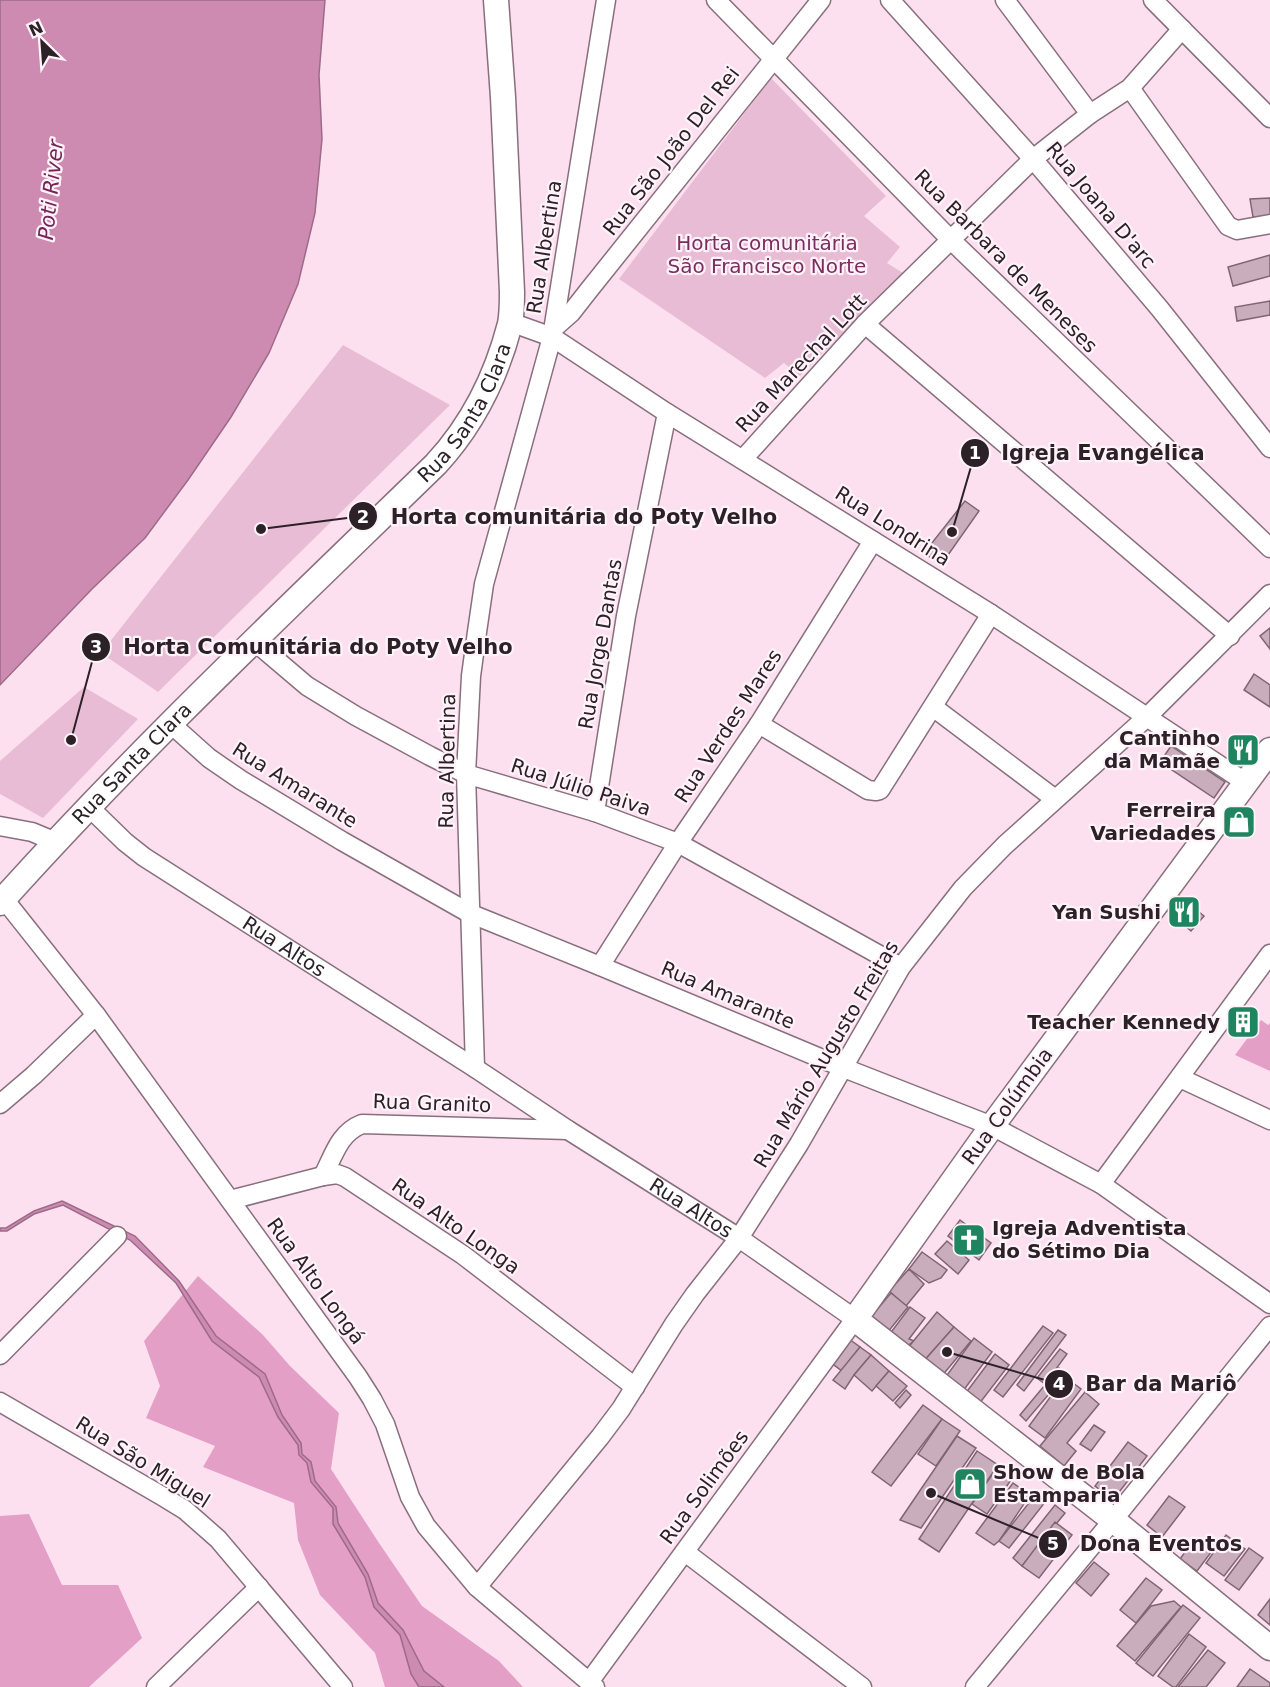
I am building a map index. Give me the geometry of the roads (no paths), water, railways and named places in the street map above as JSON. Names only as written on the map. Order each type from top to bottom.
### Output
[{"type":"street","name":"Rua Santa Clara","points":[[2,901],[88,806],[428,472],[468,425],[486,389],[510,322],[512,292],[496,0]]},
{"type":"street","name":"Rua Albertina","points":[[475,1068],[466,774],[471,676],[484,584],[553,333],[606,0]]},
{"type":"street","name":"Rua Barbara de Meneses","points":[[716,0],[951,240],[1270,548]]},
{"type":"street","name":"Rua São João Del Rei","points":[[553,333],[590,290],[821,0]]},
{"type":"street","name":"Rua Joana D'arc","points":[[890,0],[1033,159],[1160,309],[1270,448]]},
{"type":"street","points":[[1005,0],[1090,114]]},
{"type":"street","points":[[1153,0],[1270,118]]},
{"type":"street","name":"Rua Marechal Lott","points":[[743,459],[865,324],[1033,159],[1090,114],[1130,88],[1182,29]]},
{"type":"street","points":[[1130,88],[1228,226],[1237,230],[1270,224]]},
{"type":"street","name":"Rua Londrina","points":[[510,322],[553,333],[667,413],[991,614],[1245,782]]},
{"type":"street","points":[[865,324],[1230,636]]},
{"type":"street","name":"Rua Jorge Dantas","points":[[595,813],[627,616],[667,413]]},
{"type":"street","name":"Rua Verdes Mares","points":[[600,966],[678,843],[759,724],[873,541]]},
{"type":"street","name":"Rua Mário Augusto Freitas","points":[[477,1587],[600,1437],[635,1387],[674,1324],[739,1238],[799,1144],[901,967],[963,888],[1005,845],[1148,716],[1270,594]]},
{"type":"street","points":[[759,724],[868,790],[876,791],[882,787],[991,614]]},
{"type":"street","name":"Rua Júlio Paiva","points":[[254,641],[307,686],[356,716],[466,774],[595,813],[678,843],[901,967]]},
{"type":"street","points":[[933,707],[1055,799]]},
{"type":"street","name":"Rua Amarante","points":[[171,724],[209,758],[241,780],[342,842],[470,913],[844,1068],[992,1126],[1101,1184],[1270,1304]]},
{"type":"street","name":"Rua Colúmbia","points":[[855,1319],[992,1126],[1270,750]]},
{"type":"street","name":"Rua Altos","points":[[88,806],[144,858],[739,1238],[855,1319],[1113,1520],[1270,1648]]},
{"type":"street","points":[[0,826],[32,832],[56,842]]},
{"type":"street","name":"Rua Alto Longá","points":[[2,901],[96,1015],[358,1377],[385,1424],[413,1506],[443,1547],[477,1587],[592,1684]]},
{"type":"street","points":[[1101,1184],[1270,954]]},
{"type":"street","points":[[0,1104],[34,1075],[96,1015]]},
{"type":"street","points":[[1180,1078],[1270,1120]]},
{"type":"street","name":"Rua Granito","points":[[323,1176],[343,1136],[354,1126],[362,1124],[568,1130]]},
{"type":"street","name":"Rua Alto Longa","points":[[230,1200],[323,1176],[337,1174],[345,1177],[463,1255],[635,1387]]},
{"type":"street","points":[[0,1355],[117,1236]]},
{"type":"street","name":"Rua Solimões","points":[[592,1684],[855,1319]]},
{"type":"street","points":[[975,1687],[1270,1326]]},
{"type":"street","name":"Rua São Miguel","points":[[0,1402],[185,1510],[218,1539],[343,1687]]},
{"type":"street","points":[[685,1552],[862,1687]]},
{"type":"street","points":[[156,1687],[259,1587]]},
{"type":"water","name":"Poti River","points":[[0,0],[325,0],[319,75],[322,139],[315,213],[298,284],[269,353],[231,417],[145,538],[92,589],[0,685]]},
{"type":"water","points":[[62,1201],[135,1236],[179,1281],[216,1336],[265,1374],[282,1415],[301,1443],[302,1454],[311,1462],[315,1481],[336,1507],[338,1523],[368,1574],[378,1603],[403,1630],[424,1671],[444,1687],[419,1687],[411,1674],[400,1635],[374,1607],[365,1577],[333,1524],[333,1508],[311,1482],[307,1463],[299,1455],[298,1445],[278,1417],[259,1377],[212,1341],[176,1283],[130,1240],[63,1205],[34,1214],[7,1231],[0,1231],[0,1228],[6,1228],[34,1211]]},
{"type":"place","name":"Horta comunitária do Poty Velho","points":[[261,529]]},
{"type":"place","name":"Igreja Evangélica","points":[[952,532]]},
{"type":"place","name":"Horta Comunitária do Poty Velho","points":[[71,740]]},
{"type":"place","name":"Cantinho da Mamãe","points":[[1243,750]]},
{"type":"place","name":"Ferreira Variedades","points":[[1239,822]]},
{"type":"place","name":"Yan Sushi","points":[[1184,912]]},
{"type":"place","name":"Teacher Kennedy","points":[[1243,1022]]},
{"type":"place","name":"Igreja Adventista do Sétimo Dia","points":[[969,1240]]},
{"type":"place","name":"Bar da Mariô","points":[[947,1352]]},
{"type":"place","name":"Show de Bola Estamparia","points":[[970,1484]]},
{"type":"place","name":"Dona Eventos","points":[[931,1493]]},
{"type":"park label","name":"Horta comunitária São Francisco Norte","points":[[767,254]]}]
